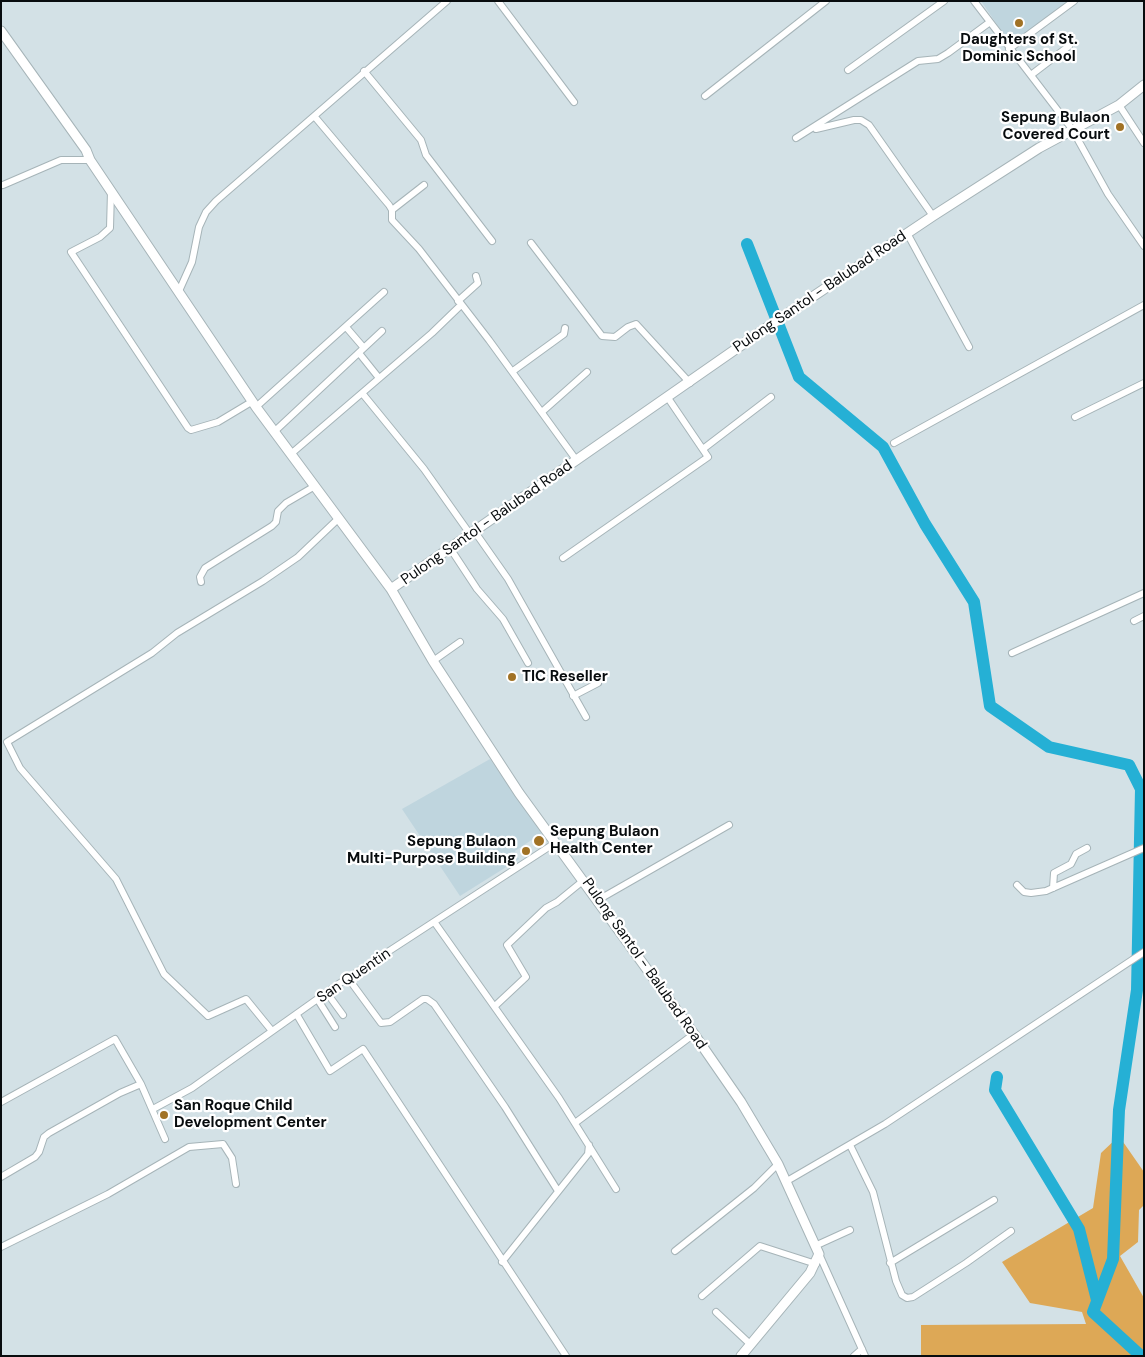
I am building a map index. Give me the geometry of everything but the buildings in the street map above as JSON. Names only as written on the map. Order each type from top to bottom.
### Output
[{"type":"street","points":[[179,291],[192,262],[199,227],[206,212],[216,201],[447,1]]},
{"type":"street","points":[[498,1],[574,102]]},
{"type":"street","points":[[706,96],[826,1]]},
{"type":"street","points":[[848,70],[944,1]]},
{"type":"street","points":[[974,1],[1072,129],[1108,194],[1144,246]]},
{"type":"street","points":[[1009,49],[1074,1]]},
{"type":"street","points":[[796,138],[918,61],[938,59],[948,54],[990,22]]},
{"type":"street","points":[[1,31],[86,150],[90,160],[111,192],[254,404],[391,589]]},
{"type":"street","points":[[1031,75],[1069,46]]},
{"type":"street","points":[[364,71],[420,140],[426,155],[492,241]]},
{"type":"street","name":"Pulong Santol - Balubad Road","points":[[818,1249],[787,1181],[741,1102],[584,880],[520,796],[433,661],[391,589],[690,383],[769,326],[933,216],[1072,129],[1119,105],[1144,85]]},
{"type":"street","points":[[1119,105],[1144,143]]},
{"type":"street","points":[[315,116],[392,210],[392,220],[419,249],[513,371],[577,461]]},
{"type":"street","points":[[810,130],[861,120],[869,125],[933,216]]},
{"type":"street","points":[[2,186],[61,160],[90,160]]},
{"type":"street","points":[[392,210],[424,185]]},
{"type":"street","points":[[111,192],[110,228],[100,237],[71,252],[191,430],[218,422],[254,404],[346,327],[384,292]]},
{"type":"street","points":[[907,234],[970,347]]},
{"type":"street","points":[[531,244],[602,336],[615,337],[628,327],[636,324],[690,383]]},
{"type":"street","points":[[292,453],[379,378],[459,303],[478,283],[476,276]]},
{"type":"street","points":[[894,444],[1144,305]]},
{"type":"street","points":[[346,327],[379,378]]},
{"type":"street","points":[[513,371],[564,334],[566,328]]},
{"type":"street","points":[[275,431],[382,331]]},
{"type":"street","points":[[543,411],[587,372]]},
{"type":"street","points":[[1075,417],[1144,383]]},
{"type":"street","points":[[362,393],[424,469],[508,579],[586,717]]},
{"type":"street","points":[[703,449],[771,397]]},
{"type":"street","points":[[563,558],[708,457],[668,398]]},
{"type":"street","points":[[201,582],[200,577],[205,568],[272,526],[276,522],[278,511],[286,503],[315,486]]},
{"type":"street","points":[[272,1031],[246,999],[208,1016],[164,974],[116,880],[20,768],[7,742],[152,653],[178,633],[263,581],[298,557],[338,519]]},
{"type":"street","points":[[450,548],[477,589],[503,619],[528,663]]},
{"type":"street","points":[[1012,653],[1144,593]]},
{"type":"street","points":[[1134,621],[1144,616]]},
{"type":"street","points":[[433,661],[460,642]]},
{"type":"street","points":[[573,696],[598,683]]},
{"type":"street","points":[[598,900],[729,825]]},
{"type":"street","name":"San Quentin","points":[[153,1109],[192,1088],[348,978],[555,843]]},
{"type":"street","points":[[1053,888],[1054,873],[1071,864],[1076,854],[1087,848]]},
{"type":"street","points":[[1017,885],[1024,892],[1030,893],[1053,888],[1141,849]]},
{"type":"street","points":[[495,1006],[526,977],[506,947],[507,945],[546,908],[557,902],[584,880]]},
{"type":"street","points":[[435,922],[575,1124],[616,1189]]},
{"type":"street","points":[[787,1181],[885,1124],[1144,952]]},
{"type":"street","points":[[348,978],[382,1023],[390,1022],[423,1000],[427,999],[434,1004],[505,1107],[558,1191]]},
{"type":"street","points":[[326,993],[342,1015]]},
{"type":"street","points":[[318,1000],[335,1027]]},
{"type":"street","points":[[297,1015],[330,1071],[363,1049],[502,1262],[566,1356]]},
{"type":"street","points":[[575,1124],[694,1034]]},
{"type":"street","points":[[1,1102],[111,1039],[118,1041],[142,1084],[165,1138]]},
{"type":"street","points":[[1,1177],[34,1157],[39,1152],[44,1137],[49,1133],[120,1093],[142,1084]]},
{"type":"street","points":[[1,1247],[108,1194],[189,1147],[223,1144],[232,1158],[236,1184]]},
{"type":"street","points":[[502,1262],[588,1154],[589,1145]]},
{"type":"street","points":[[850,1145],[873,1192],[890,1263],[902,1295],[907,1298],[913,1297],[1011,1231]]},
{"type":"street","points":[[675,1251],[742,1199],[778,1164]]},
{"type":"street","points":[[890,1263],[994,1200]]},
{"type":"street","points":[[818,1249],[850,1230]]},
{"type":"street","points":[[702,1296],[760,1246],[816,1264]]},
{"type":"street","points":[[740,1356],[816,1264],[818,1249]]},
{"type":"street","points":[[818,1249],[864,1356]]},
{"type":"street","points":[[716,1312],[750,1344]]},
{"type":"street","points":[[854,1356],[862,1349]]},
{"type":"shaded area","name":"Daughters of St. Dominic School","points":[[981,1],[1073,1],[1011,45]]},
{"type":"shaded area","points":[[490,759],[542,833],[515,851],[519,859],[460,896],[402,809]]},
{"type":"shaded area","points":[[1119,1136],[1144,1172],[1144,1205],[1139,1210],[1138,1242],[1120,1256],[1144,1298],[1144,1356],[921,1356],[921,1325],[1086,1324],[1082,1312],[1030,1303],[1002,1262],[1093,1208],[1101,1153]]},
{"type":"waterway","points":[[747,244],[799,377],[883,447],[925,524],[974,602],[990,706],[1049,747],[1129,765],[1141,789],[1137,990],[1119,1110],[1113,1259],[1093,1312],[1141,1356]]},
{"type":"waterway","points":[[997,1077],[995,1090],[1079,1229],[1097,1300]]},
{"type":"place","name":"Daughters of St. Dominic School","points":[[1019,23]]},
{"type":"place","name":"Sepung Bulaon Covered Court","points":[[1120,127]]},
{"type":"place","name":"TIC Reseller","points":[[512,677]]},
{"type":"place","name":"Sepung Bulaon Health Center","points":[[539,841]]},
{"type":"place","name":"Sepung Bulaon Multi-Purpose Building","points":[[526,851]]},
{"type":"place","name":"San Roque Child Development Center","points":[[164,1115]]}]
